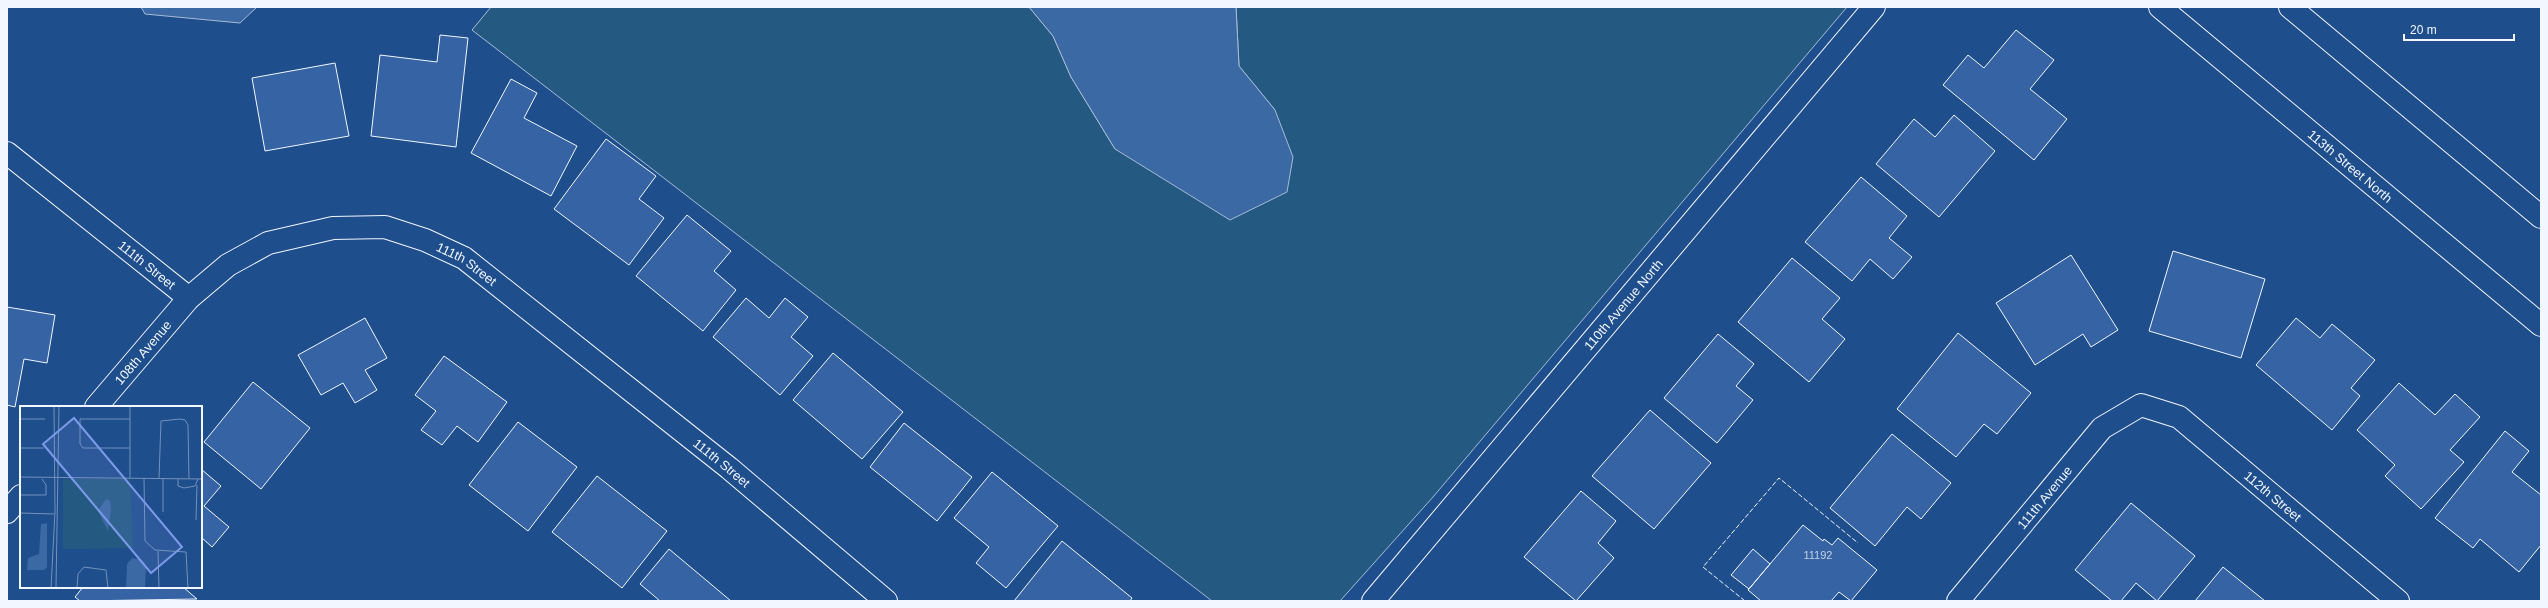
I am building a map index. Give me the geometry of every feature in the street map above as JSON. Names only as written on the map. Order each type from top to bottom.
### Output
[{"type":"street","name":"110th Avenue North","points":[[1373,601],[1874,7]]},
{"type":"street","name":"113th Street North","points":[[2160,7],[2541,325]]},
{"type":"street","points":[[2290,7],[2541,217]]},
{"type":"street","name":"111th Street","points":[[7,153],[189,298],[228,264],[268,243],[333,228],[385,227],[425,240],[464,258],[729,468],[886,601]]},
{"type":"street","name":"108th Avenue","points":[[97,406],[189,298]]},
{"type":"street","name":"111th Avenue","points":[[1958,601],[2102,428],[2140,405]]},
{"type":"street","name":"112th Street","points":[[2140,405],[2179,417],[2398,601]]},
{"type":"street","points":[[7,512],[20,497]]},
{"type":"shaded area","points":[[141,7],[257,7],[240,23],[145,14]]},
{"type":"shaded area","points":[[491,7],[1029,7],[1053,36],[1071,77],[1115,149],[1275,110],[1239,66],[1236,7],[1847,7],[1433,497],[1340,601],[1212,601],[472,30]]},
{"type":"shaded area","points":[[1029,7],[1236,7],[1239,66],[1275,110],[1293,157],[1287,192],[1230,220],[1115,149],[1071,77],[1053,36]]},
{"type":"building","points":[[2016,30],[2054,60],[2030,89],[2067,119],[2034,160],[1943,85],[1968,55],[1984,68]]},
{"type":"building","points":[[440,35],[468,38],[456,147],[371,136],[380,55],[437,62]]},
{"type":"building","points":[[335,63],[349,136],[265,151],[252,78]]},
{"type":"building","points":[[511,79],[537,93],[524,118],[577,146],[551,196],[471,153]]},
{"type":"building","points":[[1954,115],[1995,151],[1939,217],[1876,164],[1914,119],[1935,137]]},
{"type":"building","points":[[606,139],[656,176],[639,199],[664,218],[629,265],[554,209]]},
{"type":"building","points":[[1861,177],[1907,216],[1889,238],[1912,257],[1893,279],[1870,259],[1852,281],[1805,242]]},
{"type":"building","points":[[687,215],[731,251],[714,271],[736,290],[703,331],[636,276]]},
{"type":"building","points":[[2173,251],[2265,279],[2241,358],[2149,331]]},
{"type":"building","points":[[2071,255],[2118,330],[2091,347],[2083,334],[2035,365],[1996,303]]},
{"type":"building","points":[[1792,258],[1840,298],[1822,319],[1845,339],[1809,382],[1738,322]]},
{"type":"building","points":[[746,298],[769,318],[785,298],[808,317],[791,337],[813,356],[780,395],[713,337]]},
{"type":"building","points":[[7,307],[55,315],[47,363],[24,359],[15,407],[7,405]]},
{"type":"building","points":[[365,318],[387,358],[365,370],[377,390],[355,403],[343,383],[321,395],[298,355]]},
{"type":"building","points":[[2296,318],[2320,338],[2332,324],[2375,360],[2351,388],[2360,396],[2332,430],[2256,365]]},
{"type":"building","points":[[1958,333],[2031,393],[1997,434],[1984,424],[1956,457],[1897,409]]},
{"type":"building","points":[[1718,334],[1754,364],[1736,386],[1753,400],[1717,443],[1664,398]]},
{"type":"building","points":[[833,353],[903,412],[862,459],[793,400]]},
{"type":"building","points":[[444,356],[507,402],[478,442],[457,426],[442,445],[421,430],[436,411],[415,395]]},
{"type":"building","points":[[253,382],[310,428],[261,489],[204,442]]},
{"type":"building","points":[[2399,383],[2435,415],[2455,394],[2480,417],[2450,450],[2464,462],[2421,509],[2385,476],[2395,465],[2357,430]]},
{"type":"building","points":[[1650,410],[1711,463],[1654,529],[1592,476]]},
{"type":"building","points":[[518,422],[577,467],[528,531],[469,485]]},
{"type":"building","points":[[904,423],[972,477],[937,521],[870,467]]},
{"type":"building","points":[[2505,431],[2529,451],[2512,472],[2541,495],[2541,545],[2519,572],[2480,539],[2473,548],[2435,518]]},
{"type":"building","points":[[1892,434],[1951,483],[1921,519],[1907,507],[1875,546],[1830,508]]},
{"type":"building","points":[[202,470],[221,486],[204,506],[229,527],[212,547],[202,538]]},
{"type":"building","points":[[992,472],[1058,526],[1006,588],[976,563],[989,547],[954,518]]},
{"type":"building","points":[[597,476],[667,531],[622,588],[552,532]]},
{"type":"building","points":[[1581,491],[1616,521],[1598,543],[1614,558],[1576,601],[1524,557]]},
{"type":"building","points":[[2131,503],[2195,556],[2157,601],[2136,583],[2121,601],[2112,601],[2075,570]]},
{"type":"building","points":[[1803,525],[1823,541],[1824,539],[1832,545],[1838,538],[1877,570],[1851,601],[1839,592],[1831,601],[1761,601],[1748,590]]},
{"type":"building","points":[[1062,541],[1132,598],[1130,601],[1014,601]]},
{"type":"building","points":[[669,549],[731,601],[660,601],[640,584]]},
{"type":"building","points":[[1753,549],[1770,564],[1749,589],[1731,575]]},
{"type":"building","points":[[2223,567],[2265,601],[2195,601]]},
{"type":"building","points":[[82,588],[184,588],[197,599],[80,601],[75,597]]},
{"type":"fence","points":[[1745,601],[1703,567],[1779,478],[1858,543]]}]
